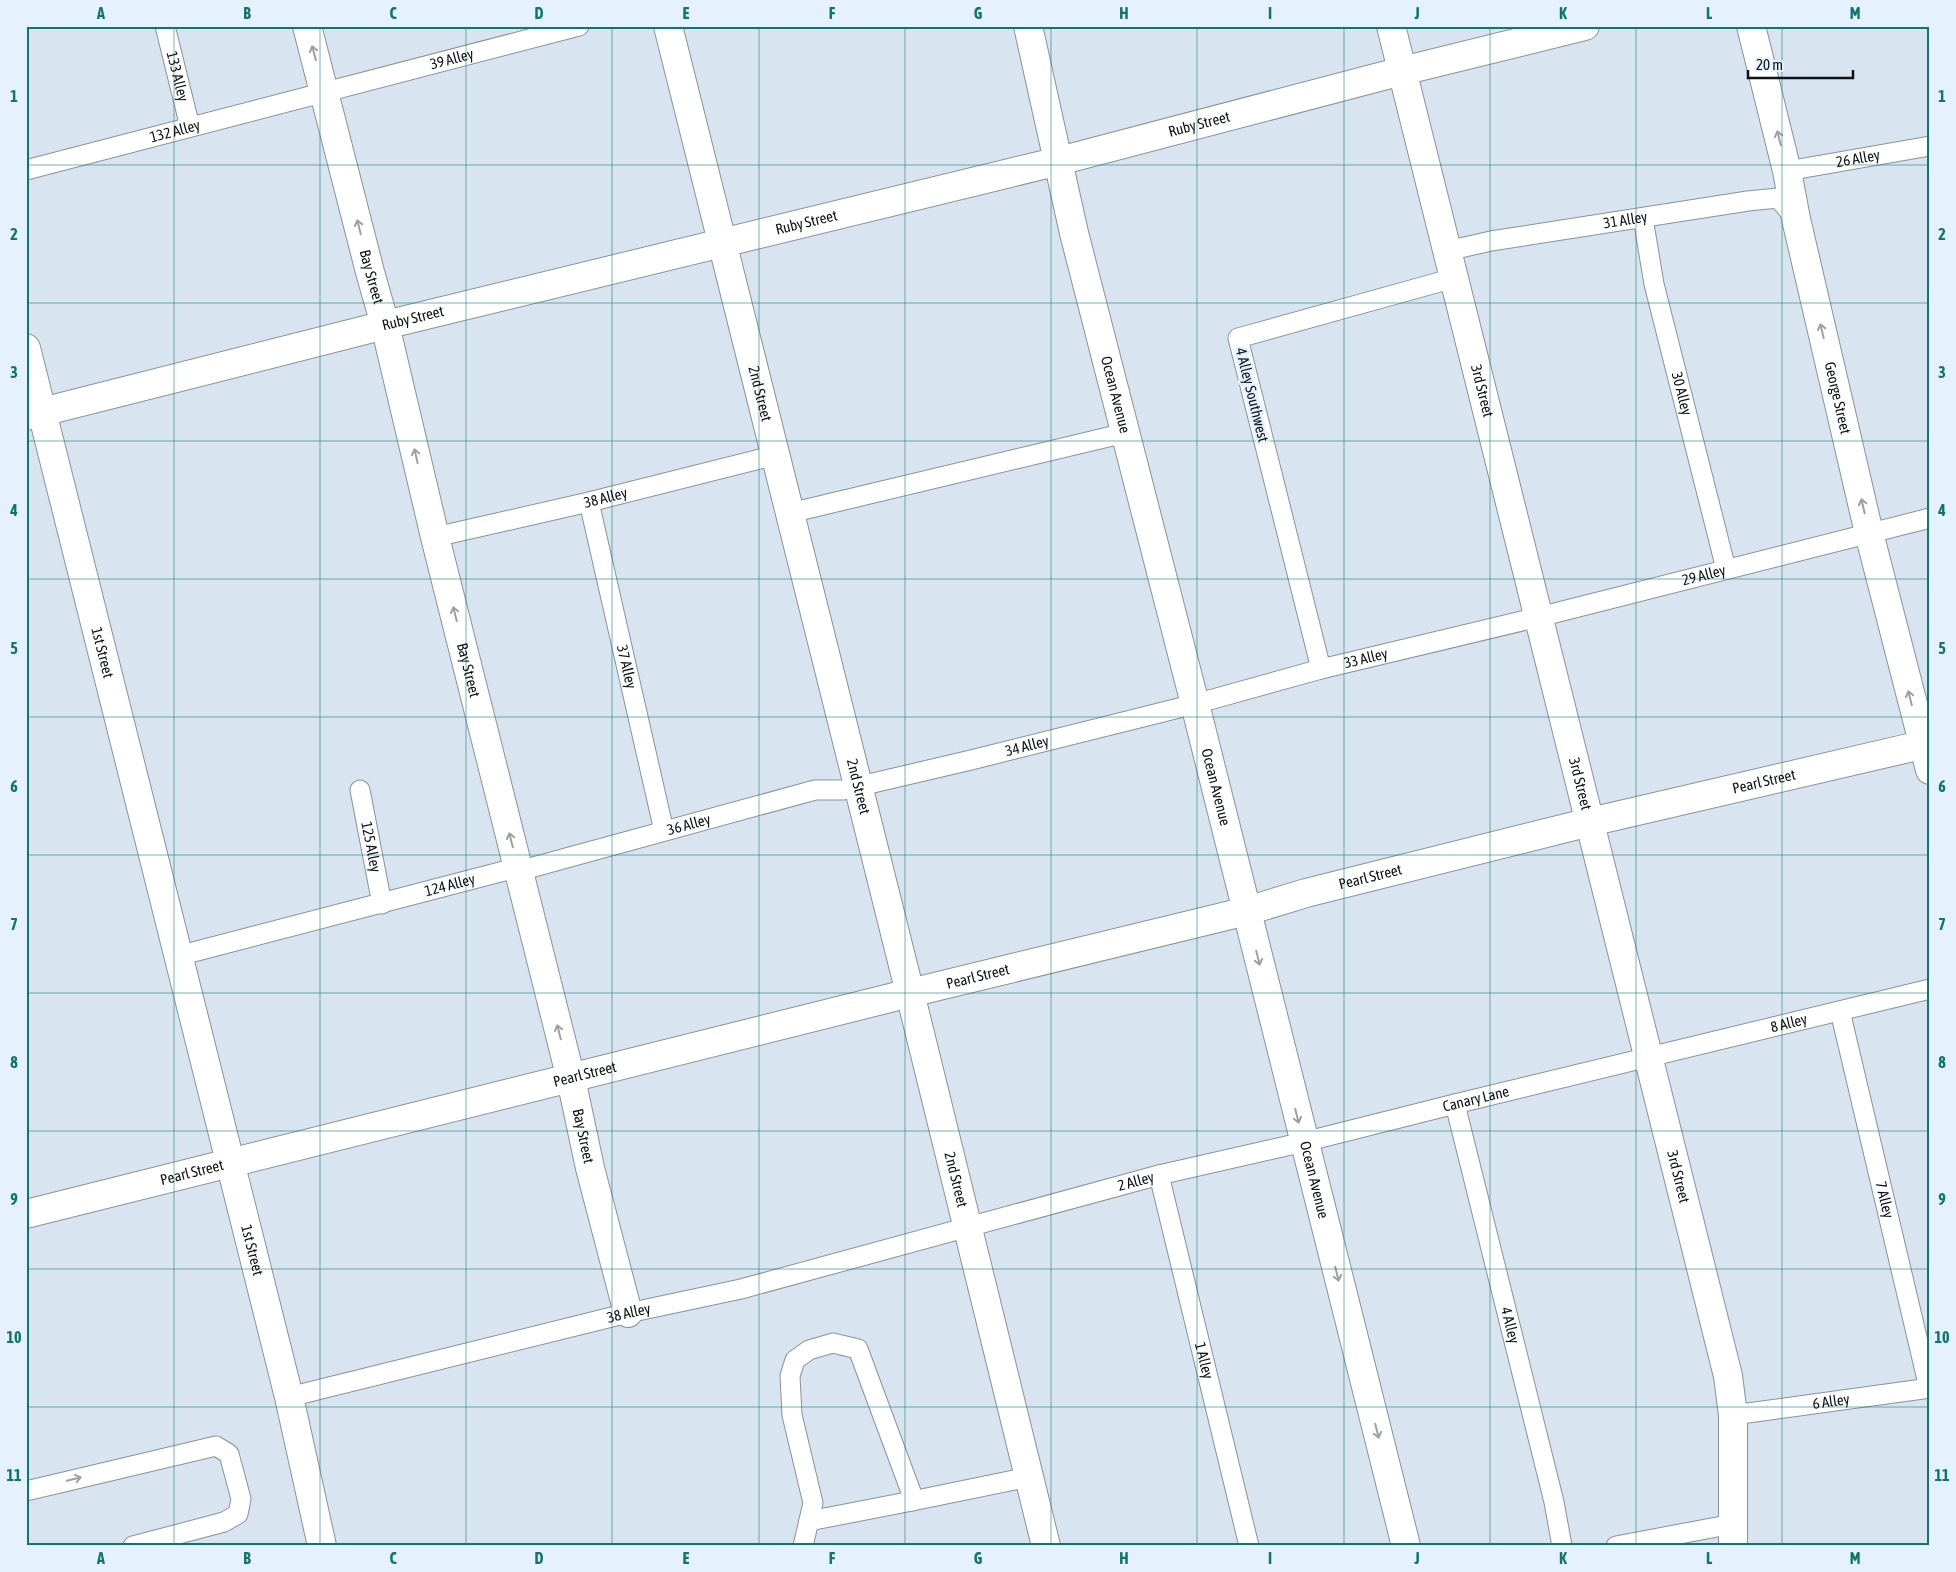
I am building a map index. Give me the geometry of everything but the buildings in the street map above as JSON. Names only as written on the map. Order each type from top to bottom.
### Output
[{"type":"street","name":"Bay Street","points":[[307,26],[385,325],[571,1079],[590,1168],[628,1313]]},
{"type":"street","name":"2nd Street","points":[[668,26],[968,1226],[1046,1546]]},
{"type":"street","name":"Ocean Avenue","points":[[1028,26],[1074,233],[1195,704],[1406,1546]]},
{"type":"street","name":"3rd Street","points":[[1391,26],[1728,1376],[1733,1416],[1733,1535]]},
{"type":"street","name":"Ruby Street","points":[[34,414],[385,325],[1059,161],[1402,71],[1585,26]]},
{"type":"street","name":"George Street","points":[[1751,26],[1787,171],[1796,219],[1869,533],[1927,753]]},
{"type":"street","name":"1st Street","points":[[26,348],[34,414],[178,956],[289,1397],[322,1546]]},
{"type":"street","name":"Pearl Street","points":[[26,1214],[910,993],[1247,911],[1306,893],[1590,822],[1927,753]]},
{"type":"lane","name":"133 Alley","points":[[164,26],[190,127]]},
{"type":"lane","name":"39 Alley","points":[[324,93],[579,26]]},
{"type":"lane","name":"132 Alley","points":[[26,170],[324,93]]},
{"type":"lane","name":"26 Alley","points":[[1787,171],[1930,146]]},
{"type":"lane","name":"31 Alley","points":[[1447,252],[1491,241],[1778,198],[1796,219]]},
{"type":"lane","name":"30 Alley","points":[[1643,218],[1654,284],[1726,569]]},
{"type":"lane","name":"4 Alley Southwest","points":[[1321,669],[1238,338],[1454,278]]},
{"type":"lane","points":[[790,513],[1125,433]]},
{"type":"lane","name":"38 Alley","points":[[436,537],[589,502],[776,455]]},
{"type":"lane","name":"37 Alley","points":[[589,502],[664,831]]},
{"type":"lane","name":"29 Alley","points":[[1539,617],[1930,518]]},
{"type":"lane","name":"33 Alley","points":[[1195,704],[1321,669],[1539,617]]},
{"type":"lane","name":"34 Alley","points":[[858,787],[1195,704]]},
{"type":"lane","name":"36 Alley","points":[[519,871],[815,790],[843,790],[858,787]]},
{"type":"lane","name":"125 Alley","points":[[360,790],[382,904]]},
{"type":"lane","name":"124 Alley","points":[[382,904],[504,872],[519,871]]},
{"type":"lane","points":[[178,956],[382,904]]},
{"type":"lane","name":"8 Alley","points":[[1648,1058],[1930,989]]},
{"type":"lane","name":"7 Alley","points":[[1840,1011],[1929,1388]]},
{"type":"lane","name":"Canary Lane","points":[[1304,1142],[1648,1058]]},
{"type":"lane","name":"4 Alley","points":[[1455,1104],[1554,1502],[1562,1546]]},
{"type":"lane","name":"2 Alley","points":[[968,1226],[1159,1175],[1304,1142]]},
{"type":"lane","name":"1 Alley","points":[[1159,1175],[1249,1546]]},
{"type":"lane","name":"38 Alley","points":[[289,1397],[628,1313],[741,1289],[968,1226]]},
{"type":"lane","points":[[803,1546],[813,1503],[792,1415],[790,1376],[795,1360],[809,1350],[833,1343],[858,1349],[911,1492],[912,1501]]},
{"type":"lane","name":"6 Alley","points":[[1733,1416],[1929,1388]]},
{"type":"lane","points":[[26,1491],[216,1446],[229,1454],[241,1499],[238,1514],[224,1522],[133,1546]]},
{"type":"lane","points":[[809,1521],[1029,1477]]},
{"type":"lane","points":[[1616,1546],[1733,1535]]}]
